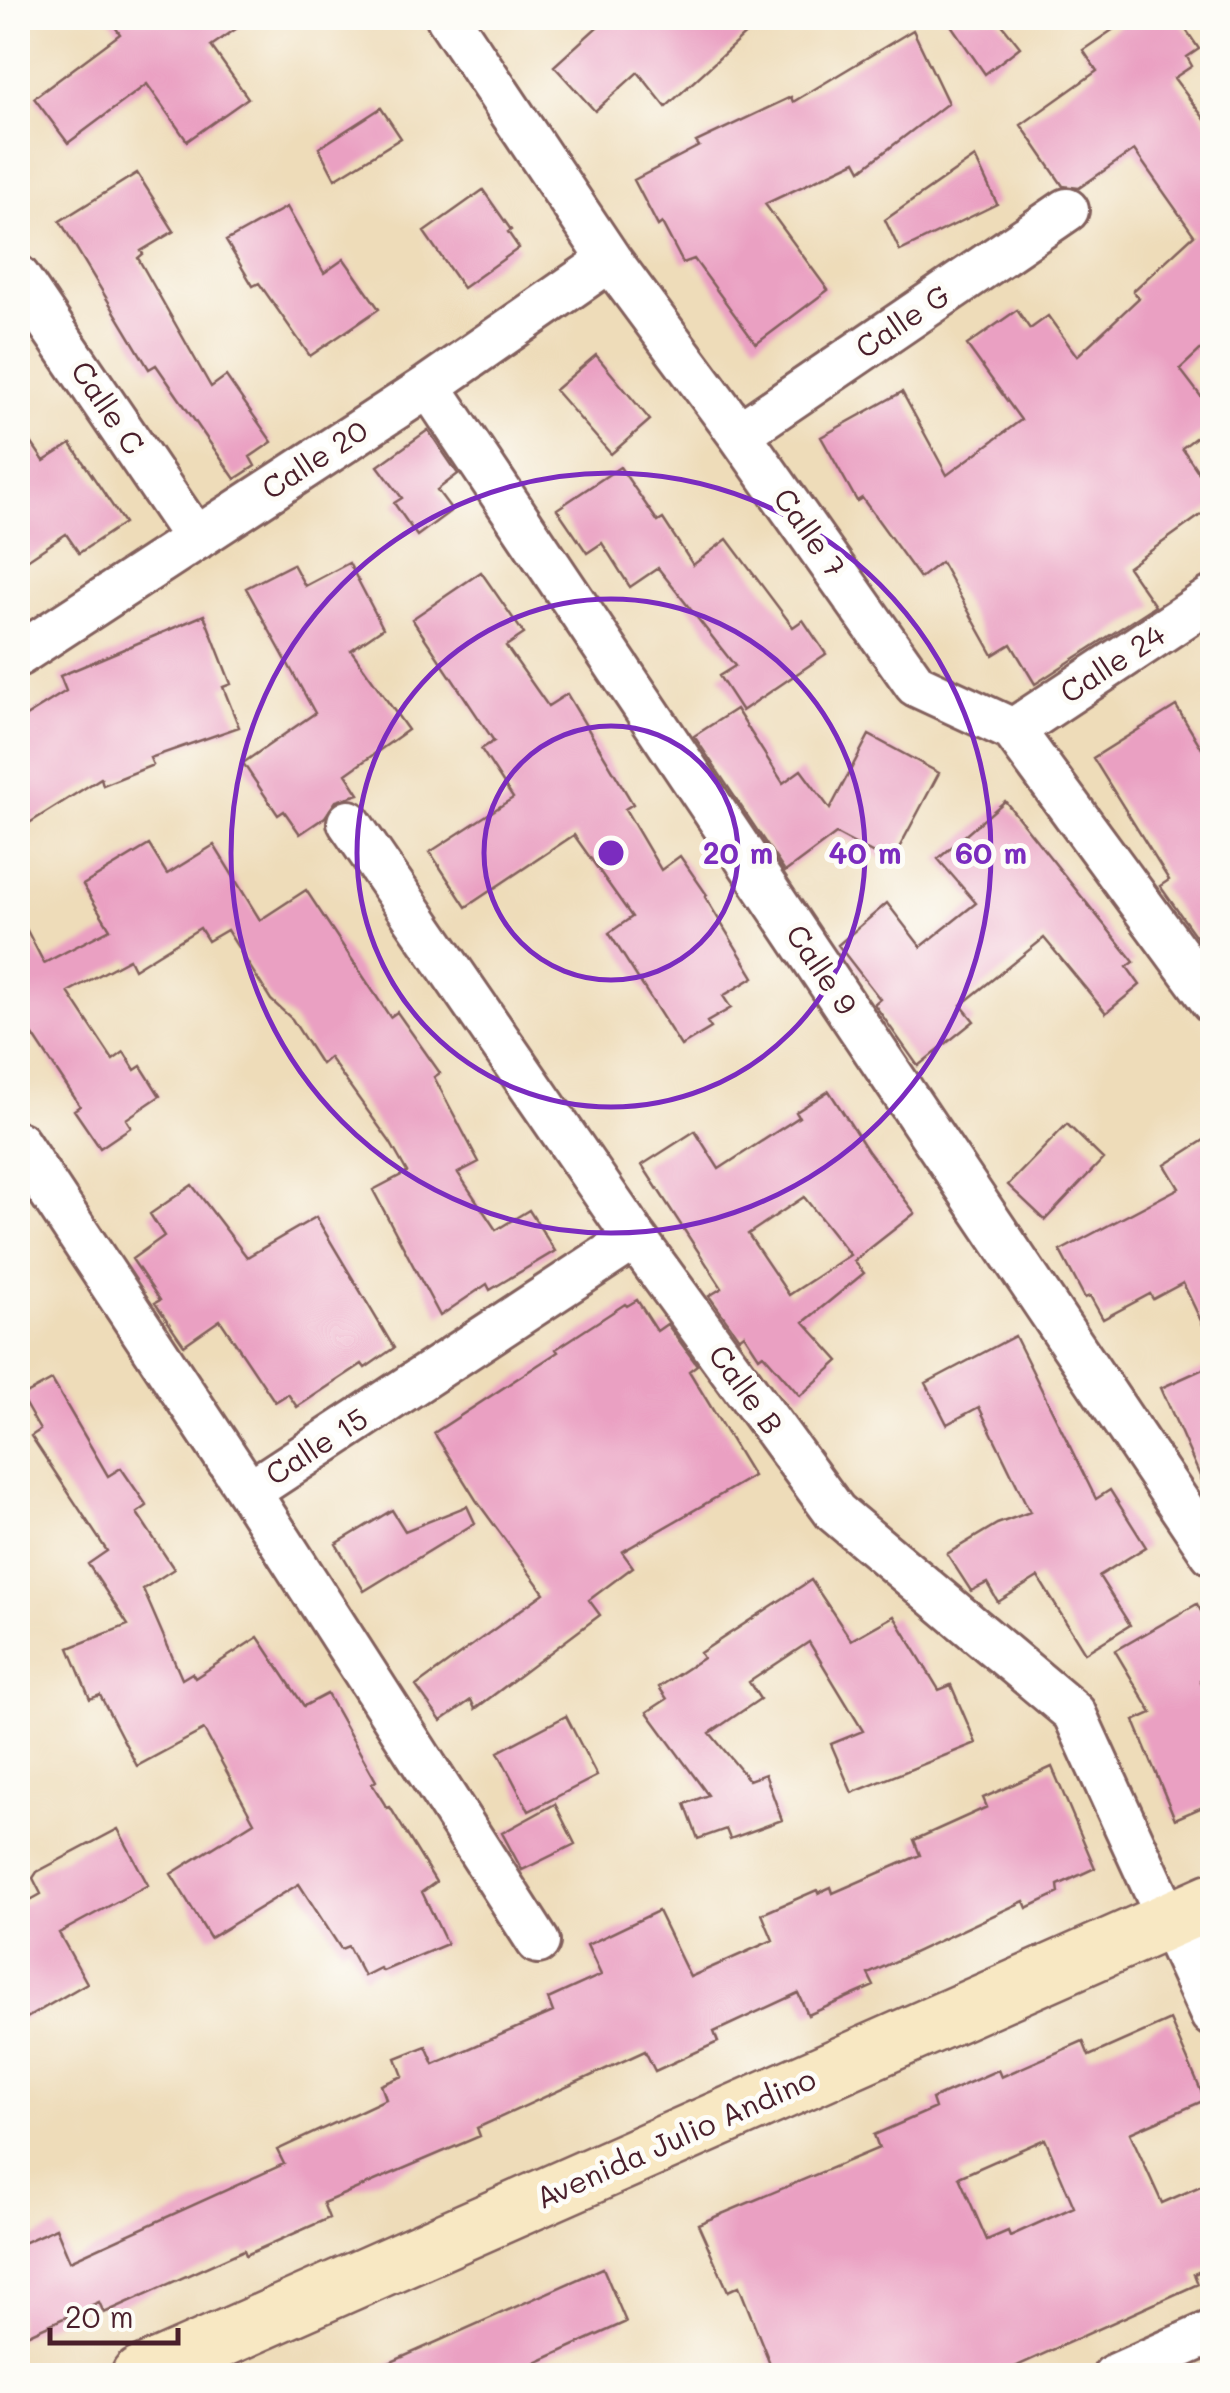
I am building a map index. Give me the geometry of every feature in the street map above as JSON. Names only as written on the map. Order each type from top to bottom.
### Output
[{"type":"street","name":"Calle 7","points":[[448,18],[610,260],[739,434],[916,685],[1012,730],[1212,1001]]},
{"type":"street","name":"Calle G","points":[[739,434],[1067,210]]},
{"type":"street","name":"Calle 20","points":[[18,655],[428,386],[610,260]]},
{"type":"street","name":"Calle C","points":[[18,278],[196,539]]},
{"type":"street","name":"Calle 9","points":[[428,386],[1212,1554]]},
{"type":"street","name":"Calle 24","points":[[1012,730],[1212,598]]},
{"type":"street","name":"Calle B","points":[[349,822],[635,1238],[834,1512],[1074,1712],[1191,1911],[1212,2016]]},
{"type":"street","name":"Calle 15","points":[[18,1144],[249,1492],[635,1238]]},
{"type":"street","points":[[249,1492],[538,1942]]},
{"type":"street","name":"Avenida Julio Andino","points":[[139,2376],[1191,1911]]},
{"type":"street","points":[[1114,2376],[1212,2332]]},
{"type":"building","points":[[109,18],[252,18],[211,46],[248,98],[187,141],[147,84],[68,143],[34,98],[120,34]]},
{"type":"building","points":[[607,18],[763,18],[666,107],[638,72],[595,111],[554,66]]},
{"type":"building","points":[[946,18],[997,18],[1020,47],[985,74]]},
{"type":"building","points":[[1130,18],[1178,18],[1199,49],[1187,57],[1192,66],[1174,78],[1212,129],[1212,339],[1180,369],[1212,411],[1212,425],[1182,448],[1212,492],[1212,507],[1128,567],[1155,606],[1035,684],[1011,644],[993,655],[941,562],[920,578],[862,498],[857,501],[821,437],[902,392],[947,475],[1021,420],[967,345],[1017,310],[1030,329],[1048,316],[1077,356],[1139,298],[1133,291],[1194,235],[1134,150],[1079,188],[1063,186],[1021,125],[1097,71],[1083,50]]},
{"type":"building","points":[[913,30],[948,103],[861,170],[856,161],[765,204],[828,290],[756,344],[694,259],[683,263],[634,180],[699,146],[696,142],[791,97],[793,102]]},
{"type":"building","points":[[381,108],[401,138],[335,179],[319,148]]},
{"type":"building","points":[[975,157],[997,204],[900,251],[885,220]]},
{"type":"building","points":[[137,173],[174,231],[141,251],[143,254],[138,258],[211,387],[226,376],[272,442],[250,457],[255,466],[235,479],[156,365],[149,369],[60,221]]},
{"type":"building","points":[[483,190],[519,248],[463,288],[424,232]]},
{"type":"building","points":[[287,207],[324,273],[344,259],[379,309],[310,356],[259,283],[253,286],[226,241]]},
{"type":"building","points":[[596,355],[650,420],[611,454],[555,390]]},
{"type":"building","points":[[18,423],[44,461],[71,444],[124,523],[79,553],[66,534],[18,566]]},
{"type":"building","points":[[428,430],[458,474],[437,490],[452,510],[417,536],[394,503],[402,498],[378,466]]},
{"type":"building","points":[[620,467],[658,522],[663,519],[693,565],[727,539],[793,627],[803,620],[826,654],[742,711],[719,676],[735,666],[658,568],[630,587],[602,543],[587,553],[557,509]]},
{"type":"building","points":[[349,563],[383,628],[351,650],[408,730],[346,774],[359,794],[336,801],[325,817],[300,834],[284,811],[278,815],[243,763],[315,713],[246,588],[293,564],[305,586]]},
{"type":"building","points":[[481,572],[524,634],[506,646],[548,706],[567,694],[633,804],[625,809],[661,870],[680,856],[754,977],[723,996],[731,1008],[707,1022],[711,1028],[681,1046],[609,933],[632,917],[574,835],[466,907],[430,852],[513,798],[481,749],[494,741],[412,619]]},
{"type":"building","points":[[204,615],[231,684],[223,687],[239,727],[150,758],[153,765],[103,785],[101,778],[18,830],[18,721],[66,691],[60,676]]},
{"type":"building","points":[[1176,706],[1212,765],[1212,959],[1160,886],[1169,880],[1093,758]]},
{"type":"building","points":[[736,709],[783,783],[801,770],[830,809],[869,735],[939,773],[891,863],[836,834],[785,872],[694,736]]},
{"type":"building","points":[[1005,801],[1134,962],[1127,967],[1140,985],[1106,1013],[1044,938],[961,1005],[974,1021],[918,1066],[874,1004],[880,999],[838,945],[887,903],[921,947],[976,903],[938,859]]},
{"type":"building","points":[[149,845],[167,874],[214,845],[260,920],[306,890],[390,1017],[397,1012],[440,1073],[434,1077],[479,1162],[458,1173],[496,1230],[529,1210],[555,1251],[490,1290],[487,1284],[440,1316],[373,1190],[407,1172],[329,1057],[321,1064],[292,1019],[271,1000],[227,930],[208,941],[200,928],[134,969],[129,959],[68,992],[113,1060],[124,1052],[135,1070],[141,1066],[160,1096],[126,1119],[131,1127],[100,1148],[74,1110],[80,1106],[33,1035],[18,1043],[18,913],[44,963],[110,929],[83,885]]},
{"type":"building","points":[[829,1091],[915,1213],[854,1261],[864,1273],[804,1322],[839,1361],[800,1396],[763,1354],[759,1357],[744,1334],[739,1338],[709,1296],[722,1288],[642,1165],[695,1131],[719,1169],[799,1117],[796,1112]],"holes":[[[804,1197],[850,1255],[789,1295],[748,1234]]]},
{"type":"building","points":[[1067,1124],[1103,1159],[1045,1220],[1008,1185]]},
{"type":"building","points":[[1212,1135],[1212,1344],[1183,1283],[1153,1299],[1150,1294],[1103,1319],[1090,1296],[1085,1298],[1060,1251],[1179,1188],[1165,1165]]},
{"type":"building","points":[[192,1185],[247,1257],[316,1217],[394,1348],[297,1407],[288,1394],[275,1402],[220,1320],[184,1345],[155,1303],[160,1300],[132,1259],[164,1236],[150,1214]]},
{"type":"building","points":[[637,1300],[657,1331],[667,1324],[697,1365],[689,1371],[753,1476],[622,1552],[633,1567],[589,1600],[600,1615],[475,1709],[471,1700],[441,1721],[416,1686],[544,1593],[476,1500],[434,1433],[558,1352],[556,1349]]},
{"type":"building","points":[[1015,1336],[1096,1499],[1110,1490],[1146,1547],[1099,1576],[1130,1625],[1085,1653],[1038,1577],[998,1602],[987,1583],[971,1591],[947,1554],[997,1524],[1030,1512],[979,1407],[947,1424],[926,1383]]},
{"type":"building","points":[[1212,1365],[1212,1503],[1161,1388]]},
{"type":"building","points":[[52,1380],[108,1476],[121,1468],[147,1506],[137,1513],[174,1569],[143,1589],[182,1679],[192,1673],[195,1678],[258,1637],[304,1706],[327,1694],[376,1781],[372,1784],[436,1882],[422,1892],[447,1944],[364,1976],[348,1946],[341,1949],[299,1884],[210,1938],[171,1874],[254,1822],[204,1730],[137,1766],[100,1695],[90,1699],[69,1648],[128,1625],[88,1564],[107,1551],[31,1436],[40,1430],[21,1397]]},
{"type":"building","points":[[467,1506],[475,1523],[364,1591],[336,1544],[392,1510],[405,1531]]},
{"type":"building","points":[[811,1580],[851,1640],[894,1616],[939,1690],[951,1685],[976,1743],[852,1793],[831,1744],[863,1731],[809,1642],[749,1682],[760,1699],[710,1733],[749,1780],[765,1774],[782,1820],[730,1839],[726,1829],[698,1839],[685,1804],[708,1795],[647,1712],[667,1699],[659,1687],[703,1658],[700,1653]]},
{"type":"building","points":[[1197,1604],[1212,1631],[1212,1673],[1200,1680],[1212,1709],[1212,1803],[1175,1819],[1134,1721],[1152,1713],[1115,1651]]},
{"type":"building","points":[[566,1716],[597,1776],[529,1811],[498,1752]]},
{"type":"building","points":[[1052,1767],[1095,1868],[1058,1885],[1059,1893],[1027,1908],[1024,1901],[868,1974],[874,1986],[808,2015],[798,1993],[714,2032],[718,2042],[655,2071],[645,2051],[477,2128],[480,2136],[323,2203],[329,2218],[246,2255],[244,2250],[104,2313],[99,2302],[18,2339],[18,2245],[56,2228],[70,2261],[284,2164],[277,2150],[386,2099],[381,2085],[403,2076],[396,2058],[426,2046],[434,2064],[553,2012],[548,1999],[601,1975],[587,1945],[658,1911],[690,1977],[773,1940],[762,1914],[817,1890],[818,1893],[831,1887],[833,1893],[920,1855],[914,1840],[987,1807],[983,1798]]},
{"type":"building","points":[[555,1804],[575,1844],[522,1870],[502,1833]]},
{"type":"building","points":[[118,1829],[148,1885],[59,1933],[87,1983],[18,2023],[18,1907],[41,1894],[33,1878],[37,1872]]},
{"type":"building","points":[[1170,2020],[1205,2100],[1130,2133],[1162,2203],[1212,2181],[1212,2266],[1194,2274],[1198,2284],[995,2376],[775,2376],[739,2286],[728,2291],[698,2224],[879,2148],[874,2135],[935,2108],[932,2099],[998,2070],[1001,2077],[1083,2041],[1089,2056]],"holes":[[[1045,2139],[1074,2207],[1010,2236],[1008,2231],[987,2240],[959,2177]]]},
{"type":"building","points":[[603,2268],[626,2322],[508,2376],[360,2376]]}]
